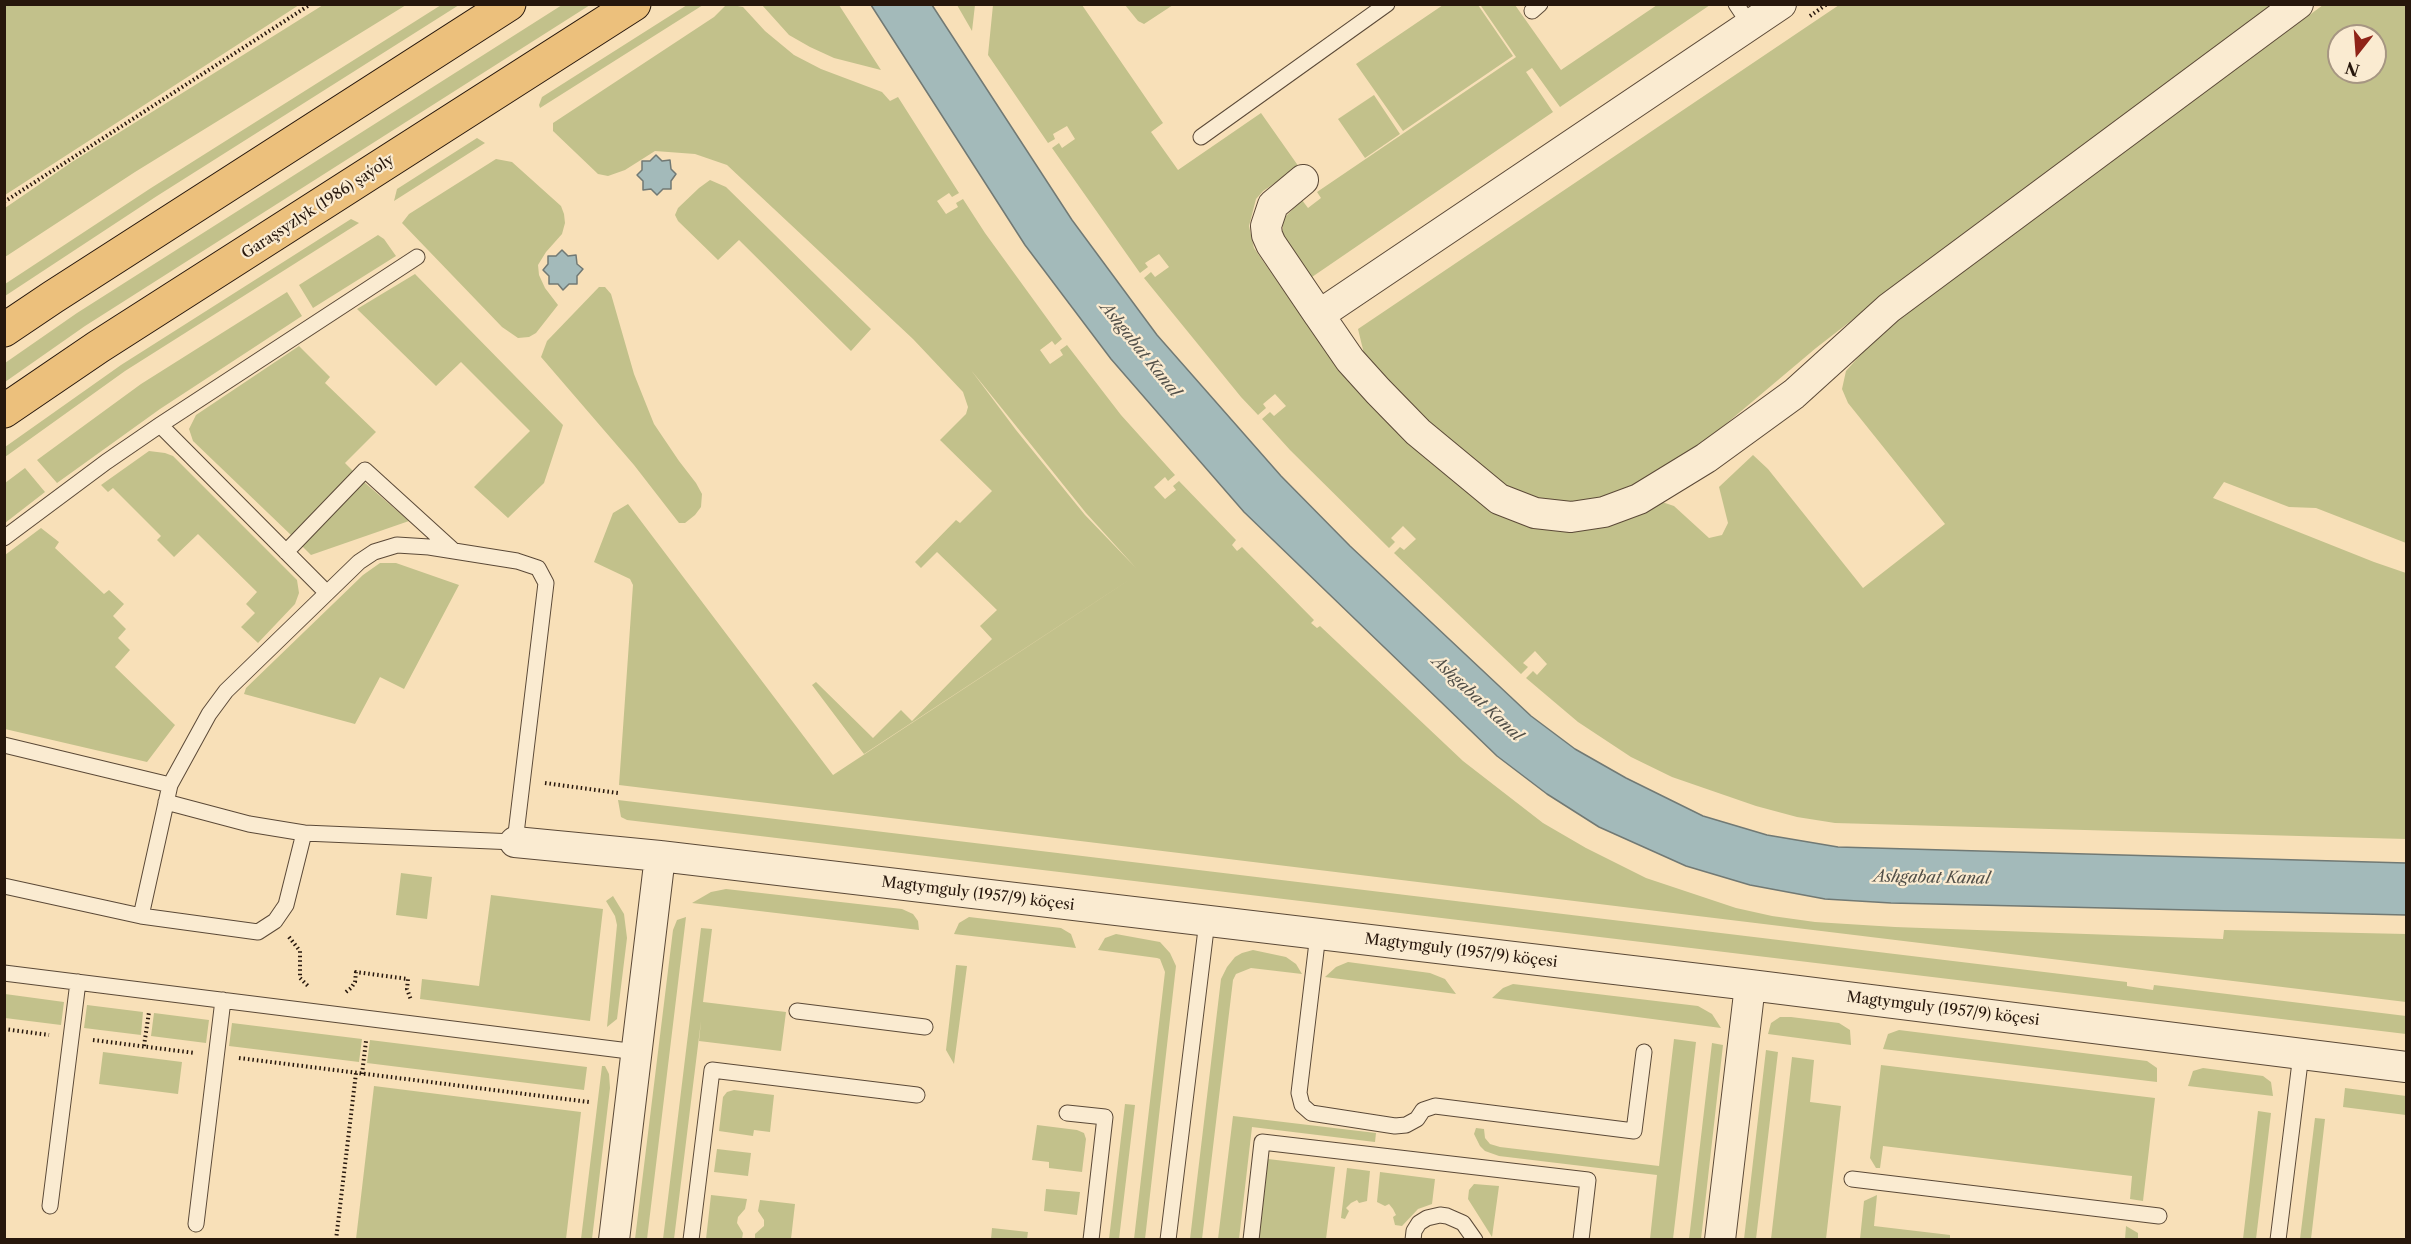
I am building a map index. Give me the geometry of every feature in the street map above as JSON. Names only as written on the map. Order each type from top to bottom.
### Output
[{"type":"main road","points":[[4,330],[509,4]]},
{"type":"main road","name":"Garaşsyzlyk (1986) şaýoly","points":[[4,411],[118,335],[634,4]]},
{"type":"street","points":[[1320,315],[1743,15],[1780,4]]},
{"type":"street","points":[[1303,180],[1273,205],[1266,226],[1267,235],[1350,360],[1378,391],[1418,432],[1499,500],[1535,513],[1571,517],[1604,512],[1639,499],[1706,458],[1794,394],[1889,308],[2298,4]]},
{"type":"street","name":"Magtymguly (1957/9) köçesi","points":[[515,842],[660,856],[1750,985],[2406,1067]]},
{"type":"street","points":[[614,1239],[660,856]]},
{"type":"street","points":[[1720,1239],[1750,985]]},
{"type":"lane","points":[[1201,137],[1387,4]]},
{"type":"lane","points":[[4,538],[105,462],[417,257]]},
{"type":"lane","points":[[160,425],[327,593]]},
{"type":"lane","points":[[286,552],[365,470],[454,551]]},
{"type":"lane","points":[[141,916],[166,802],[170,785],[209,714],[226,691],[359,562],[374,552],[397,545],[517,561],[538,568],[546,583],[515,842],[304,833],[249,824],[166,802]]},
{"type":"lane","points":[[4,745],[170,785]]},
{"type":"lane","points":[[4,886],[141,916],[258,932],[275,921],[286,905],[304,833]]},
{"type":"lane","points":[[1168,1239],[1207,921]]},
{"type":"lane","points":[[1318,934],[1299,1093],[1302,1105],[1311,1113],[1395,1126],[1407,1125],[1417,1119],[1423,1110],[1435,1106],[1634,1131],[1644,1052]]},
{"type":"lane","points":[[4,973],[636,1052]]},
{"type":"lane","points":[[50,1206],[78,982]]},
{"type":"lane","points":[[196,1224],[223,1000]]},
{"type":"lane","points":[[797,1011],[925,1027]]},
{"type":"lane","points":[[2278,1239],[2301,1054]]},
{"type":"lane","points":[[691,1239],[712,1070],[917,1095]]},
{"type":"lane","points":[[1068,1113],[1105,1117],[1091,1239]]},
{"type":"lane","points":[[1251,1239],[1262,1142],[1587,1180],[1581,1239]]},
{"type":"lane","points":[[1852,1179],[2159,1216]]},
{"type":"lane","points":[[1413,1239],[1414,1231],[1419,1223],[1426,1218],[1440,1215],[1463,1223],[1475,1239]]},
{"type":"path","points":[[4,202],[312,4]]},
{"type":"path","points":[[522,781],[618,793]]},
{"type":"path","points":[[300,951],[300,978],[305,985],[313,989]]},
{"type":"path","points":[[345,993],[351,988],[356,972],[408,979],[410,998],[415,1004]]},
{"type":"path","points":[[144,1047],[149,1008]]},
{"type":"path","points":[[4,1029],[589,1102]]},
{"type":"path","points":[[362,1074],[366,1035]]},
{"type":"path","points":[[336,1239],[356,1073]]},
{"type":"shaded area","points":[[5,4],[299,4],[299,5],[5,195]]},
{"type":"shaded area","points":[[727,4],[743,7],[765,31],[794,55],[821,69],[882,92],[890,101],[898,97],[959,193],[952,197],[949,193],[937,201],[946,214],[958,207],[956,203],[963,199],[1062,339],[1055,345],[1052,341],[1040,350],[1050,364],[1063,355],[1060,350],[1067,345],[1121,415],[1175,475],[1168,481],[1165,477],[1154,487],[1165,499],[1176,490],[1173,486],[1179,481],[1236,540],[1232,545],[1237,551],[1242,547],[1314,620],[1311,623],[1317,628],[1320,626],[1463,761],[1543,823],[1646,878],[1736,908],[1815,922],[2223,939],[2224,930],[2406,934],[2406,1002],[619,785],[633,585],[630,579],[594,562],[613,513],[628,504],[833,775],[1141,572],[864,754],[812,685],[816,682],[873,738],[901,710],[912,721],[992,639],[980,626],[997,610],[937,552],[921,568],[915,562],[956,520],[960,523],[992,491],[940,440],[966,414],[968,407],[963,392],[913,339],[727,165],[695,154],[655,151],[625,170],[608,176],[598,174],[553,131],[553,123],[714,17]],"holes":[[[971,370],[1086,513],[1136,568],[1085,515]]]},
{"type":"shaded area","points":[[323,5],[406,5],[135,172],[5,257],[5,208],[72,162]]},
{"type":"shaded area","points":[[441,5],[459,5],[157,196],[5,296],[5,284],[151,188]]},
{"type":"shaded area","points":[[562,5],[590,5],[85,326],[5,382],[5,363],[77,313]]},
{"type":"shaded area","points":[[687,5],[703,5],[540,108],[542,97]]},
{"type":"shaded area","points":[[762,5],[839,5],[881,70],[834,58],[810,47],[789,35]]},
{"type":"shaded area","points":[[957,5],[975,5],[972,31]]},
{"type":"shaded area","points":[[993,5],[1082,5],[1163,123],[1151,132],[1178,170],[1261,113],[1299,167],[1263,191],[1256,199],[1249,226],[1254,248],[1329,356],[1359,390],[1494,506],[1662,502],[1674,506],[1709,538],[1722,535],[1728,523],[1719,487],[1753,455],[1768,469],[1863,588],[1945,524],[1848,403],[1842,389],[1846,371],[1862,353],[1904,314],[2323,5],[2406,5],[2406,543],[2316,508],[2289,507],[2224,482],[2213,498],[2406,573],[2406,839],[1835,823],[1797,817],[1756,806],[1672,777],[1631,757],[1578,722],[1526,678],[1533,671],[1537,675],[1547,664],[1535,651],[1523,663],[1528,667],[1521,674],[1394,553],[1400,547],[1404,550],[1416,539],[1403,526],[1391,538],[1395,542],[1389,548],[1290,450],[1262,419],[1270,412],[1274,416],[1286,406],[1275,394],[1263,404],[1266,408],[1258,415],[1241,397],[1144,278],[1151,272],[1155,277],[1169,267],[1159,254],[1145,263],[1148,267],[1140,273],[1052,148],[1059,143],[1062,148],[1075,139],[1067,126],[1053,134],[1055,139],[1048,143],[988,55]]},
{"type":"shaded area","points":[[1125,5],[1173,5],[1144,24],[1138,21]]},
{"type":"shaded area","points":[[1443,5],[1478,5],[1513,56],[1403,131],[1356,64]]},
{"type":"shaded area","points":[[1515,5],[1561,70],[1657,5],[1710,5],[1560,107],[1532,68],[1526,72],[1553,112],[1312,277],[1282,233],[1284,218],[1302,200],[1308,208],[1321,198],[1317,192],[1516,57],[1481,6]]},
{"type":"shaded area","points":[[1839,5],[2285,5],[2275,12],[2242,26],[2127,120],[1981,220],[1816,348],[1708,439],[1640,488],[1574,507],[1535,502],[1500,487],[1439,434],[1366,362],[1358,329]]},
{"type":"shaded area","points":[[1374,95],[1400,134],[1365,158],[1338,119]]},
{"type":"shaded area","points":[[477,138],[485,143],[394,201],[397,189]]},
{"type":"shaded area","points":[[496,159],[512,162],[561,206],[564,214],[565,223],[562,234],[538,265],[539,275],[545,288],[558,305],[536,333],[529,337],[518,338],[502,327],[402,223],[409,214]]},
{"type":"shaded area","points":[[710,180],[726,187],[871,329],[851,351],[739,240],[718,260],[678,221],[675,215],[678,208]]},
{"type":"shaded area","points":[[351,219],[359,223],[125,371],[5,457],[5,447],[121,365]]},
{"type":"shaded area","points":[[378,235],[384,239],[396,256],[313,308],[299,285]]},
{"type":"shaded area","points":[[415,274],[563,425],[544,483],[508,518],[474,487],[530,431],[461,362],[436,386],[357,309]]},
{"type":"shaded area","points":[[599,287],[605,287],[611,294],[634,374],[654,424],[702,494],[701,507],[685,523],[679,523],[634,465],[541,357],[547,341]]},
{"type":"shaded area","points":[[287,292],[302,316],[160,409],[57,483],[37,460],[141,384]]},
{"type":"shaded area","points":[[299,346],[330,377],[325,383],[376,432],[345,463],[354,472],[292,536],[193,441],[189,429],[196,415]]},
{"type":"shaded area","points":[[149,451],[173,456],[297,580],[299,593],[295,604],[258,643],[241,627],[255,613],[246,604],[257,592],[198,534],[174,557],[157,540],[161,536],[113,488],[108,492],[101,485]]},
{"type":"shaded area","points":[[25,468],[45,492],[5,523],[5,483]]},
{"type":"shaded area","points":[[364,482],[409,521],[311,555],[302,546]]},
{"type":"shaded area","points":[[41,528],[59,542],[55,548],[104,594],[109,590],[124,604],[113,616],[126,629],[118,638],[130,650],[115,667],[175,725],[147,762],[5,729],[5,555]]},
{"type":"shaded area","points":[[380,563],[396,563],[459,585],[404,689],[380,677],[355,724],[244,694],[246,688],[363,575]]},
{"type":"shaded area","points":[[618,800],[2127,982],[2127,986],[2153,990],[2154,985],[2406,1016],[2406,1034],[627,820],[621,817]]},
{"type":"shaded area","points":[[401,873],[432,877],[427,919],[396,915]]},
{"type":"shaded area","points":[[726,889],[902,909],[913,914],[918,921],[919,930],[692,903],[711,892]]},
{"type":"shaded area","points":[[491,895],[603,909],[590,1021],[420,999],[422,979],[479,986]]},
{"type":"shaded area","points":[[613,896],[624,914],[627,938],[617,1019],[607,1027],[617,925],[615,916],[606,901]]},
{"type":"shaded area","points":[[686,917],[647,1239],[635,1239],[673,930],[677,920]]},
{"type":"shaded area","points":[[969,917],[1061,928],[1071,934],[1076,948],[954,934],[959,923]]},
{"type":"shaded area","points":[[701,928],[712,929],[703,1002],[786,1012],[781,1051],[699,1041],[701,1021],[674,1239],[663,1239]]},
{"type":"shaded area","points":[[1116,934],[1160,942],[1170,953],[1176,966],[1145,1239],[1134,1239],[1165,972],[1160,959],[1157,958],[1098,950],[1105,938]]},
{"type":"shaded area","points":[[1253,950],[1286,957],[1296,964],[1302,974],[1251,968],[1236,974],[1233,980],[1202,1239],[1190,1239],[1221,979],[1235,957]]},
{"type":"shaded area","points":[[1348,962],[1430,973],[1445,979],[1456,994],[1325,977],[1336,967]]},
{"type":"shaded area","points":[[956,965],[967,966],[954,1064],[946,1050]]},
{"type":"shaded area","points":[[1513,984],[1698,1006],[1712,1014],[1721,1028],[1492,998],[1503,988]]},
{"type":"shaded area","points":[[5,994],[64,1002],[61,1025],[5,1018]]},
{"type":"shaded area","points":[[87,1005],[143,1012],[141,1035],[84,1028]]},
{"type":"shaded area","points":[[154,1013],[209,1020],[206,1043],[151,1036]]},
{"type":"shaded area","points":[[1780,1017],[1839,1023],[1850,1030],[1851,1045],[1768,1034],[1771,1023]]},
{"type":"shaded area","points":[[232,1023],[362,1039],[359,1062],[229,1046]]},
{"type":"shaded area","points":[[1899,1030],[2147,1061],[2157,1068],[2157,1082],[1883,1049],[1888,1034]]},
{"type":"shaded area","points":[[1674,1039],[1696,1042],[1673,1239],[1650,1239],[1657,1175],[1499,1156],[1485,1151],[1480,1146],[1474,1134],[1476,1128],[1484,1129],[1485,1138],[1490,1144],[1500,1147],[1659,1166]]},
{"type":"shaded area","points":[[370,1040],[587,1067],[584,1090],[367,1063]]},
{"type":"shaded area","points":[[1712,1043],[1723,1045],[1701,1239],[1689,1239]]},
{"type":"shaded area","points":[[1766,1050],[1778,1052],[1756,1239],[1744,1239]]},
{"type":"shaded area","points":[[103,1052],[182,1062],[178,1094],[99,1084]]},
{"type":"shaded area","points":[[1792,1057],[1814,1060],[1810,1102],[1841,1106],[1826,1239],[1771,1239]]},
{"type":"shaded area","points":[[1881,1065],[2155,1098],[2143,1201],[2130,1199],[2132,1176],[1883,1146],[1880,1168],[1876,1168],[1870,1158]]},
{"type":"shaded area","points":[[602,1066],[605,1066],[609,1074],[610,1088],[592,1239],[581,1239]]},
{"type":"shaded area","points":[[2203,1068],[2263,1076],[2271,1082],[2273,1096],[2188,1086],[2193,1071]]},
{"type":"shaded area","points":[[374,1086],[581,1112],[566,1239],[356,1239]]},
{"type":"shaded area","points":[[2345,1088],[2406,1096],[2406,1115],[2343,1107]]},
{"type":"shaded area","points":[[734,1090],[774,1095],[770,1132],[754,1130],[753,1136],[719,1131],[723,1097],[727,1092]]},
{"type":"shaded area","points":[[1125,1104],[1135,1105],[1119,1239],[1109,1239]]},
{"type":"shaded area","points":[[2258,1111],[2271,1113],[2256,1239],[2243,1239]]},
{"type":"shaded area","points":[[1233,1116],[1376,1133],[1375,1142],[1252,1127],[1239,1239],[1218,1239]]},
{"type":"shaded area","points":[[2315,1118],[2325,1119],[2311,1239],[2300,1239]]},
{"type":"shaded area","points":[[1037,1125],[1084,1133],[1086,1139],[1082,1172],[1049,1168],[1049,1162],[1032,1160]]},
{"type":"shaded area","points":[[717,1149],[751,1153],[748,1176],[714,1172]]},
{"type":"shaded area","points":[[1268,1159],[1335,1167],[1326,1239],[1259,1239]]},
{"type":"shaded area","points":[[1347,1168],[1370,1171],[1367,1201],[1359,1203],[1357,1200],[1351,1203],[1346,1208],[1349,1211],[1345,1219],[1341,1218]]},
{"type":"shaded area","points":[[1380,1172],[1435,1179],[1432,1204],[1418,1209],[1402,1226],[1395,1225],[1393,1217],[1396,1215],[1393,1209],[1389,1204],[1385,1206],[1377,1202]]},
{"type":"shaded area","points":[[1474,1184],[1499,1186],[1492,1237],[1468,1199],[1469,1190]]},
{"type":"shaded area","points":[[1046,1189],[1080,1192],[1077,1215],[1044,1211]]},
{"type":"shaded area","points":[[711,1195],[747,1199],[745,1209],[738,1217],[737,1223],[743,1233],[742,1239],[706,1239]]},
{"type":"shaded area","points":[[1877,1195],[1874,1226],[1950,1235],[1950,1239],[1860,1239],[1864,1201]]},
{"type":"shaded area","points":[[760,1200],[795,1204],[791,1239],[755,1239],[755,1234],[764,1226],[764,1220],[758,1211]]},
{"type":"shaded area","points":[[2126,1226],[2138,1233],[2138,1239],[2125,1239]]},
{"type":"shaded area","points":[[992,1228],[1028,1232],[1027,1239],[991,1239]]},
{"type":"water","name":"Ashgabat Kanal","points":[[871,5],[932,5],[1072,220],[1157,335],[1281,476],[1350,546],[1531,716],[1575,749],[1626,778],[1703,816],[1767,835],[1838,847],[2406,863],[2406,915],[1891,903],[1825,899],[1750,885],[1686,866],[1599,827],[1547,794],[1497,756],[1244,512],[1111,359],[1025,245]]},
{"type":"water","points":[[656,155],[662,161],[670,160],[671,169],[676,174],[671,181],[671,189],[663,189],[657,195],[651,189],[643,190],[643,181],[637,175],[642,170],[642,161],[650,161]]},
{"type":"water","points":[[562,250],[568,256],[576,255],[577,264],[583,269],[577,276],[577,284],[569,284],[563,290],[558,284],[549,284],[549,276],[543,270],[548,264],[548,256],[556,256]]}]
